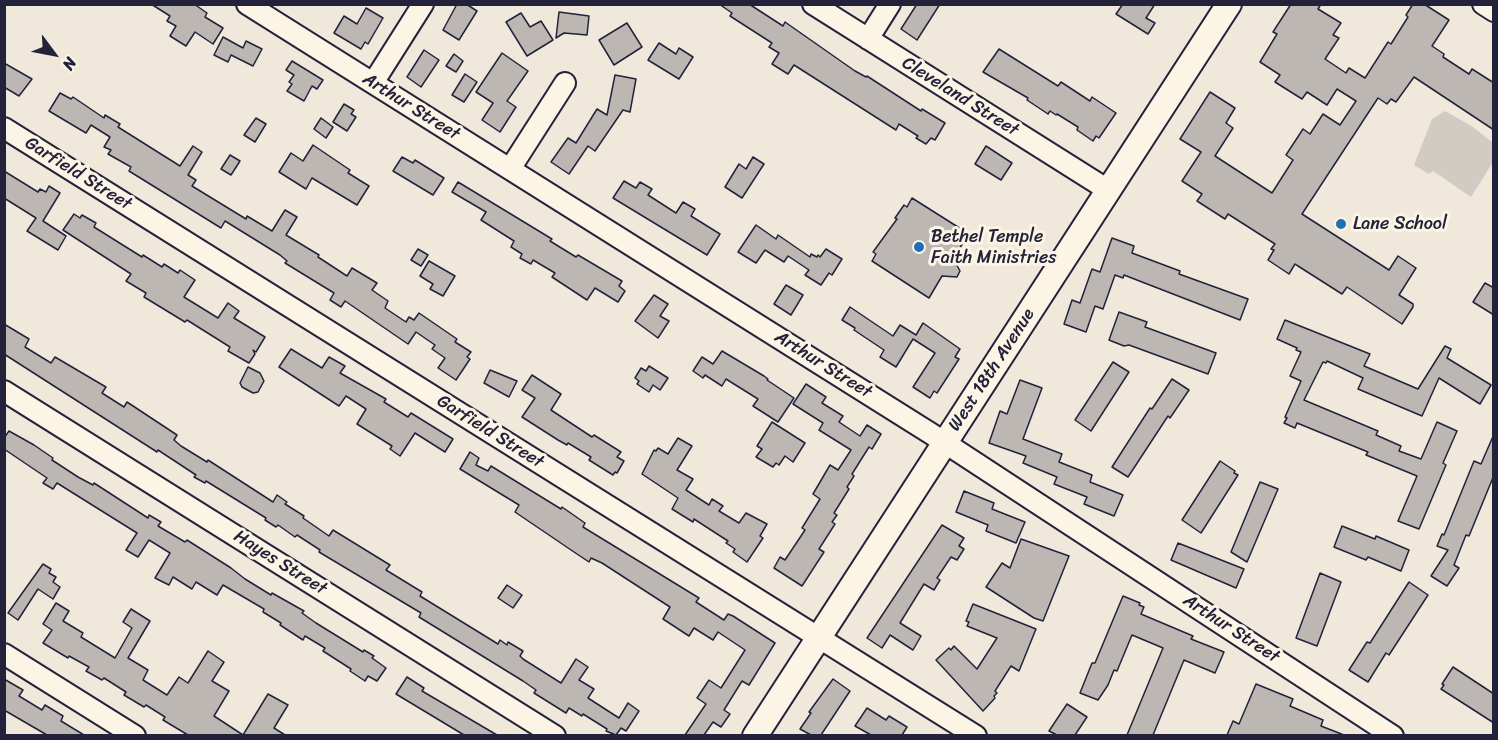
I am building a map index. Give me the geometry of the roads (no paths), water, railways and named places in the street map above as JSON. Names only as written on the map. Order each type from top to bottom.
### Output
[{"type":"main road","name":"West 18th Avenue","points":[[755,735],[1229,4]]},
{"type":"street","name":"Arthur Street","points":[[247,4],[945,443],[1393,735]]},
{"type":"street","points":[[373,83],[423,4]]},
{"type":"street","name":"Cleveland Street","points":[[813,4],[1108,190]]},
{"type":"street","points":[[868,39],[890,4]]},
{"type":"street","points":[[1483,4],[1494,11]]},
{"type":"street","points":[[510,169],[565,83]]},
{"type":"street","name":"Garfield Street","points":[[4,128],[976,735]]},
{"type":"street","name":"Hayes Street","points":[[4,391],[555,735]]},
{"type":"street","points":[[4,654],[135,735]]},
{"type":"place","name":"Lane School","points":[[1341,224]]},
{"type":"place","name":"Bethel Temple Faith Ministries","points":[[919,247]]}]
